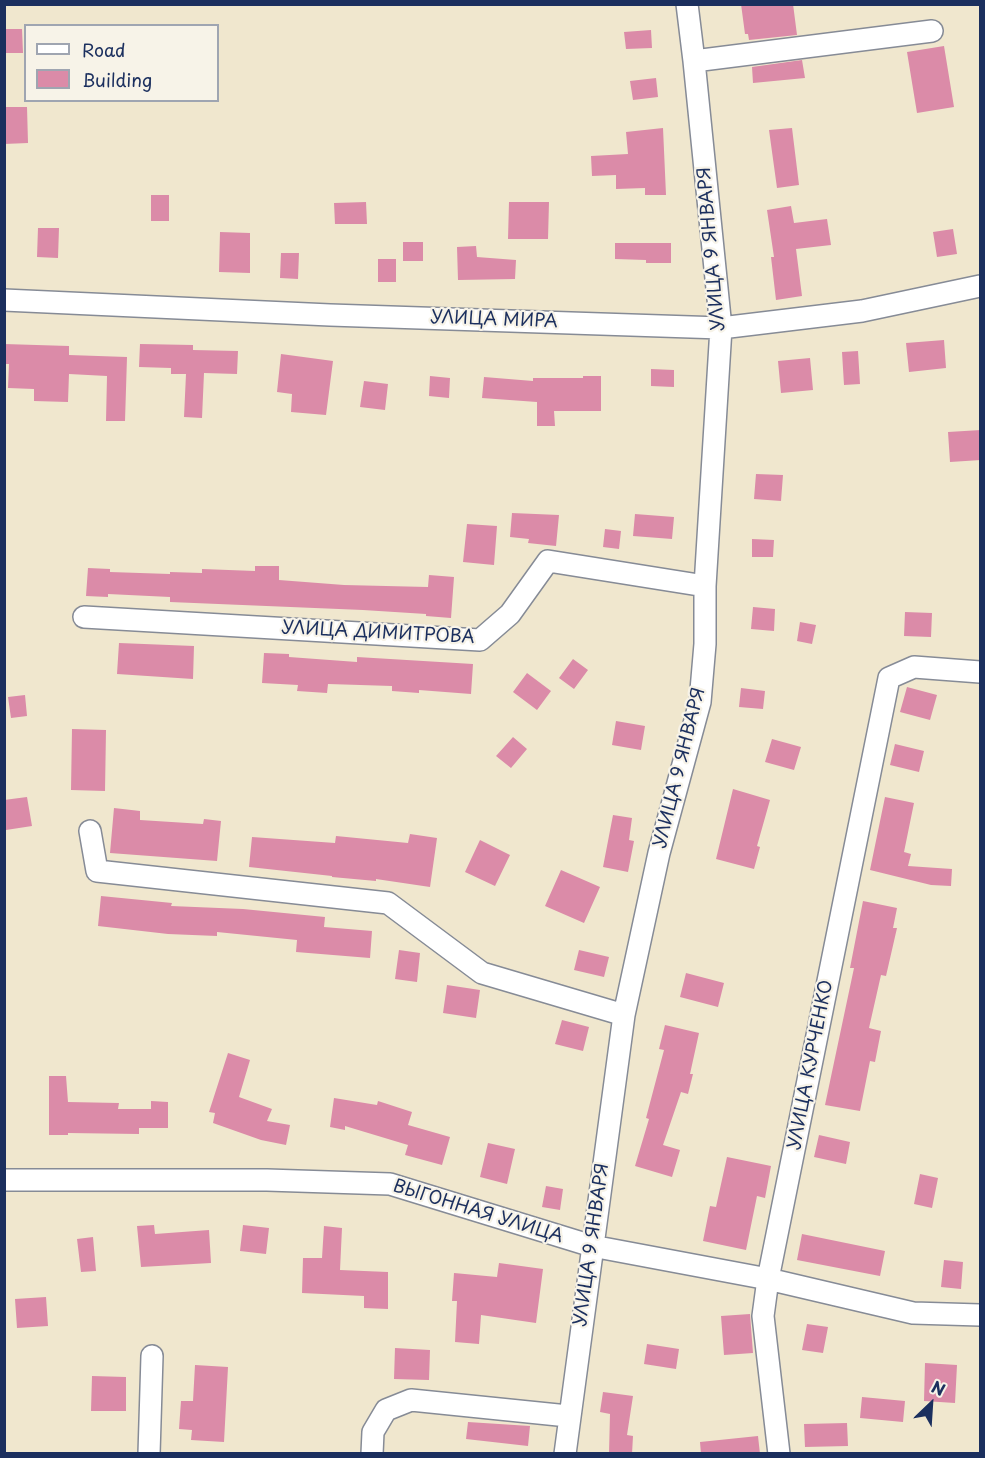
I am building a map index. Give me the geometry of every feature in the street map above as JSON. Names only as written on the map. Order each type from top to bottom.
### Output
[{"type":"street","name":"УЛИЦА 9 ЯНВАРЯ","points":[[565,1454],[568,1416],[624,1014],[660,853],[700,702],[705,644],[705,586],[721,328],[687,4]]},
{"type":"street","points":[[694,61],[932,31]]},
{"type":"street","name":"УЛИЦА МИРА","points":[[4,300],[330,315],[721,328],[862,311],[981,286]]},
{"type":"street","name":"УЛИЦА ДИМИТРОВА","points":[[84,617],[480,640],[510,614],[548,561],[705,586]]},
{"type":"street","name":"УЛИЦА КУРЧЕНКО","points":[[779,1454],[763,1316],[768,1279],[889,678],[914,667],[981,672]]},
{"type":"street","points":[[90,831],[97,870],[388,903],[482,973],[624,1014]]},
{"type":"street","name":"ВЫГОННАЯ УЛИЦА","points":[[4,1180],[267,1180],[390,1184],[592,1246],[768,1279],[913,1313],[981,1315]]},
{"type":"street","points":[[149,1454],[152,1356]]},
{"type":"street","points":[[372,1454],[373,1432],[386,1410],[411,1400],[568,1416]]},
{"type":"building","points":[[741,4],[793,4],[797,35],[749,40],[748,34],[745,34]]},
{"type":"building","points":[[4,29],[22,29],[23,53],[4,53]]},
{"type":"building","points":[[651,30],[652,48],[626,49],[624,32]]},
{"type":"building","points":[[944,46],[954,107],[917,113],[907,52]]},
{"type":"building","points":[[802,60],[805,78],[753,83],[752,67]]},
{"type":"building","points":[[656,78],[658,97],[633,100],[630,81]]},
{"type":"building","points":[[4,107],[27,107],[28,143],[4,144]]},
{"type":"building","points":[[663,128],[666,195],[645,195],[645,188],[616,189],[616,175],[592,176],[591,156],[628,154],[626,132]]},
{"type":"building","points":[[792,128],[799,185],[777,188],[769,130]]},
{"type":"building","points":[[151,195],[169,195],[169,221],[151,221]]},
{"type":"building","points":[[366,202],[367,224],[335,224],[334,203]]},
{"type":"building","points":[[509,202],[549,202],[548,239],[508,239]]},
{"type":"building","points":[[791,206],[794,223],[827,219],[831,245],[796,249],[802,296],[776,300],[771,257],[774,257],[767,210]]},
{"type":"building","points":[[38,228],[59,228],[58,258],[37,257]]},
{"type":"building","points":[[953,229],[957,254],[937,257],[933,232]]},
{"type":"building","points":[[220,232],[250,233],[250,273],[219,272]]},
{"type":"building","points":[[403,242],[423,242],[423,261],[403,261]]},
{"type":"building","points":[[615,243],[671,243],[671,263],[615,259]]},
{"type":"building","points":[[476,246],[477,257],[516,260],[515,279],[458,280],[457,247]]},
{"type":"building","points":[[281,253],[299,253],[298,279],[280,278]]},
{"type":"building","points":[[378,259],[396,259],[396,282],[378,282]]},
{"type":"building","points":[[944,340],[946,368],[909,372],[906,343]]},
{"type":"building","points":[[4,344],[69,346],[69,355],[127,357],[125,421],[106,421],[107,376],[69,374],[68,402],[34,401],[34,389],[8,388],[9,364],[4,364]]},
{"type":"building","points":[[140,344],[193,345],[193,350],[238,351],[237,374],[204,373],[202,418],[184,417],[186,374],[171,374],[171,368],[139,367]]},
{"type":"building","points":[[858,351],[860,384],[844,385],[842,352]]},
{"type":"building","points":[[281,354],[333,361],[326,415],[291,412],[292,394],[277,392]]},
{"type":"building","points":[[810,358],[813,390],[781,393],[778,361]]},
{"type":"building","points":[[651,369],[674,370],[674,387],[651,386]]},
{"type":"building","points":[[430,376],[450,378],[449,398],[429,396]]},
{"type":"building","points":[[583,376],[601,376],[601,411],[554,411],[555,426],[537,426],[537,402],[482,398],[484,377],[533,381],[533,378],[583,378]]},
{"type":"building","points":[[364,381],[388,384],[385,410],[360,407]]},
{"type":"building","points":[[981,430],[981,460],[950,462],[948,432]]},
{"type":"building","points":[[756,474],[783,475],[781,501],[754,499]]},
{"type":"building","points":[[512,513],[559,515],[556,546],[528,543],[529,539],[510,537]]},
{"type":"building","points":[[635,514],[674,517],[672,539],[633,536]]},
{"type":"building","points":[[467,524],[497,526],[494,565],[463,562]]},
{"type":"building","points":[[605,529],[621,531],[619,549],[603,547]]},
{"type":"building","points":[[752,539],[774,540],[773,557],[752,557]]},
{"type":"building","points":[[255,566],[279,566],[279,580],[344,585],[428,587],[429,575],[454,577],[451,618],[363,610],[170,602],[170,597],[108,594],[108,597],[86,596],[88,568],[110,569],[110,572],[170,574],[170,572],[202,573],[202,569],[255,571]]},
{"type":"building","points":[[753,607],[775,609],[774,631],[751,629]]},
{"type":"building","points":[[905,612],[932,613],[931,637],[904,636]]},
{"type":"building","points":[[800,622],[816,625],[812,644],[797,641]]},
{"type":"building","points":[[119,643],[194,646],[193,679],[117,674]]},
{"type":"building","points":[[264,653],[357,662],[357,657],[473,664],[471,694],[419,690],[419,693],[392,691],[392,686],[328,684],[327,693],[297,691],[298,685],[262,683]]},
{"type":"building","points":[[573,659],[588,670],[574,689],[559,678]]},
{"type":"building","points":[[527,673],[551,691],[537,710],[513,692]]},
{"type":"building","points":[[907,687],[937,695],[930,720],[900,712]]},
{"type":"building","points":[[741,688],[765,691],[763,709],[739,707]]},
{"type":"building","points":[[25,695],[27,716],[11,718],[8,697]]},
{"type":"building","points":[[616,721],[645,726],[641,750],[612,745]]},
{"type":"building","points":[[72,729],[106,730],[105,791],[71,790]]},
{"type":"building","points":[[513,737],[527,749],[511,768],[496,756]]},
{"type":"building","points":[[772,739],[801,747],[794,770],[765,762]]},
{"type":"building","points":[[895,744],[924,751],[919,772],[890,765]]},
{"type":"building","points":[[733,789],[770,800],[757,846],[760,847],[754,869],[716,859]]},
{"type":"building","points":[[27,797],[32,826],[6,830],[4,800]]},
{"type":"building","points":[[885,797],[914,803],[904,852],[911,854],[908,866],[952,869],[951,886],[931,885],[870,870]]},
{"type":"building","points":[[114,808],[140,811],[140,820],[203,824],[204,819],[221,821],[217,861],[110,853]]},
{"type":"building","points":[[613,815],[632,818],[629,840],[634,841],[628,872],[603,867]]},
{"type":"building","points":[[410,834],[437,838],[430,887],[376,879],[376,881],[332,877],[249,867],[252,837],[335,843],[336,836],[408,843]]},
{"type":"building","points":[[480,840],[510,855],[495,886],[465,872]]},
{"type":"building","points":[[561,870],[600,887],[584,923],[545,906]]},
{"type":"building","points":[[101,896],[172,903],[171,906],[243,909],[325,917],[324,927],[372,931],[370,958],[296,952],[297,940],[217,932],[217,936],[168,934],[98,926]]},
{"type":"building","points":[[863,901],[897,908],[893,928],[897,928],[886,976],[881,975],[869,1028],[881,1031],[875,1062],[870,1061],[860,1111],[825,1105],[854,968],[850,968]]},
{"type":"building","points":[[399,950],[420,953],[417,982],[395,979]]},
{"type":"building","points":[[579,950],[609,957],[604,977],[574,970]]},
{"type":"building","points":[[686,973],[724,983],[718,1007],[680,997]]},
{"type":"building","points":[[447,985],[480,990],[476,1018],[443,1013]]},
{"type":"building","points":[[562,1020],[589,1027],[583,1051],[555,1044]]},
{"type":"building","points":[[665,1025],[699,1033],[688,1094],[681,1092],[663,1145],[680,1150],[672,1177],[635,1166],[649,1119],[646,1118],[664,1050],[659,1049]]},
{"type":"building","points":[[228,1053],[250,1060],[239,1097],[272,1109],[267,1121],[290,1125],[286,1145],[261,1140],[213,1123],[215,1113],[209,1112]]},
{"type":"building","points":[[49,1076],[66,1076],[68,1102],[119,1103],[118,1109],[151,1109],[151,1101],[168,1102],[168,1128],[139,1128],[139,1134],[49,1135]]},
{"type":"building","points":[[334,1098],[377,1105],[378,1101],[412,1112],[408,1125],[450,1137],[442,1165],[405,1155],[408,1145],[345,1126],[345,1130],[330,1127]]},
{"type":"building","points":[[819,1135],[850,1142],[846,1164],[814,1157]]},
{"type":"building","points":[[488,1143],[515,1149],[507,1184],[480,1177]]},
{"type":"building","points":[[727,1157],[771,1166],[765,1198],[757,1196],[746,1250],[703,1241],[710,1206],[716,1207]]},
{"type":"building","points":[[920,1174],[938,1178],[932,1208],[914,1204]]},
{"type":"building","points":[[546,1186],[563,1189],[560,1210],[542,1207]]},
{"type":"building","points":[[154,1225],[155,1234],[209,1230],[211,1263],[141,1267],[137,1226]]},
{"type":"building","points":[[243,1225],[269,1228],[266,1254],[240,1251]]},
{"type":"building","points":[[324,1226],[342,1228],[340,1270],[388,1272],[388,1309],[364,1308],[364,1296],[302,1293],[303,1258],[322,1258]]},
{"type":"building","points":[[802,1234],[885,1251],[880,1276],[797,1260]]},
{"type":"building","points":[[93,1237],[96,1271],[81,1272],[77,1239]]},
{"type":"building","points":[[944,1260],[963,1262],[961,1289],[941,1287]]},
{"type":"building","points":[[499,1263],[543,1269],[536,1323],[481,1315],[479,1344],[455,1342],[457,1301],[452,1301],[454,1273],[497,1277]]},
{"type":"building","points":[[46,1297],[48,1326],[17,1328],[15,1299]]},
{"type":"building","points":[[750,1314],[753,1353],[724,1355],[721,1316]]},
{"type":"building","points":[[807,1324],[828,1327],[823,1353],[802,1350]]},
{"type":"building","points":[[647,1344],[679,1349],[676,1369],[644,1364]]},
{"type":"building","points":[[395,1348],[430,1350],[429,1380],[394,1379]]},
{"type":"building","points":[[925,1363],[957,1365],[955,1403],[924,1401]]},
{"type":"building","points":[[195,1365],[228,1367],[224,1442],[191,1440],[192,1430],[179,1429],[181,1401],[193,1401]]},
{"type":"building","points":[[92,1376],[126,1377],[126,1411],[91,1411]]},
{"type":"building","points":[[603,1392],[633,1396],[627,1435],[633,1436],[632,1454],[609,1454],[610,1414],[600,1412]]},
{"type":"building","points":[[862,1397],[905,1401],[903,1422],[860,1418]]},
{"type":"building","points":[[468,1422],[530,1426],[528,1446],[466,1439]]},
{"type":"building","points":[[847,1423],[848,1446],[805,1447],[804,1424]]},
{"type":"building","points":[[758,1436],[760,1454],[701,1454],[700,1442]]}]
